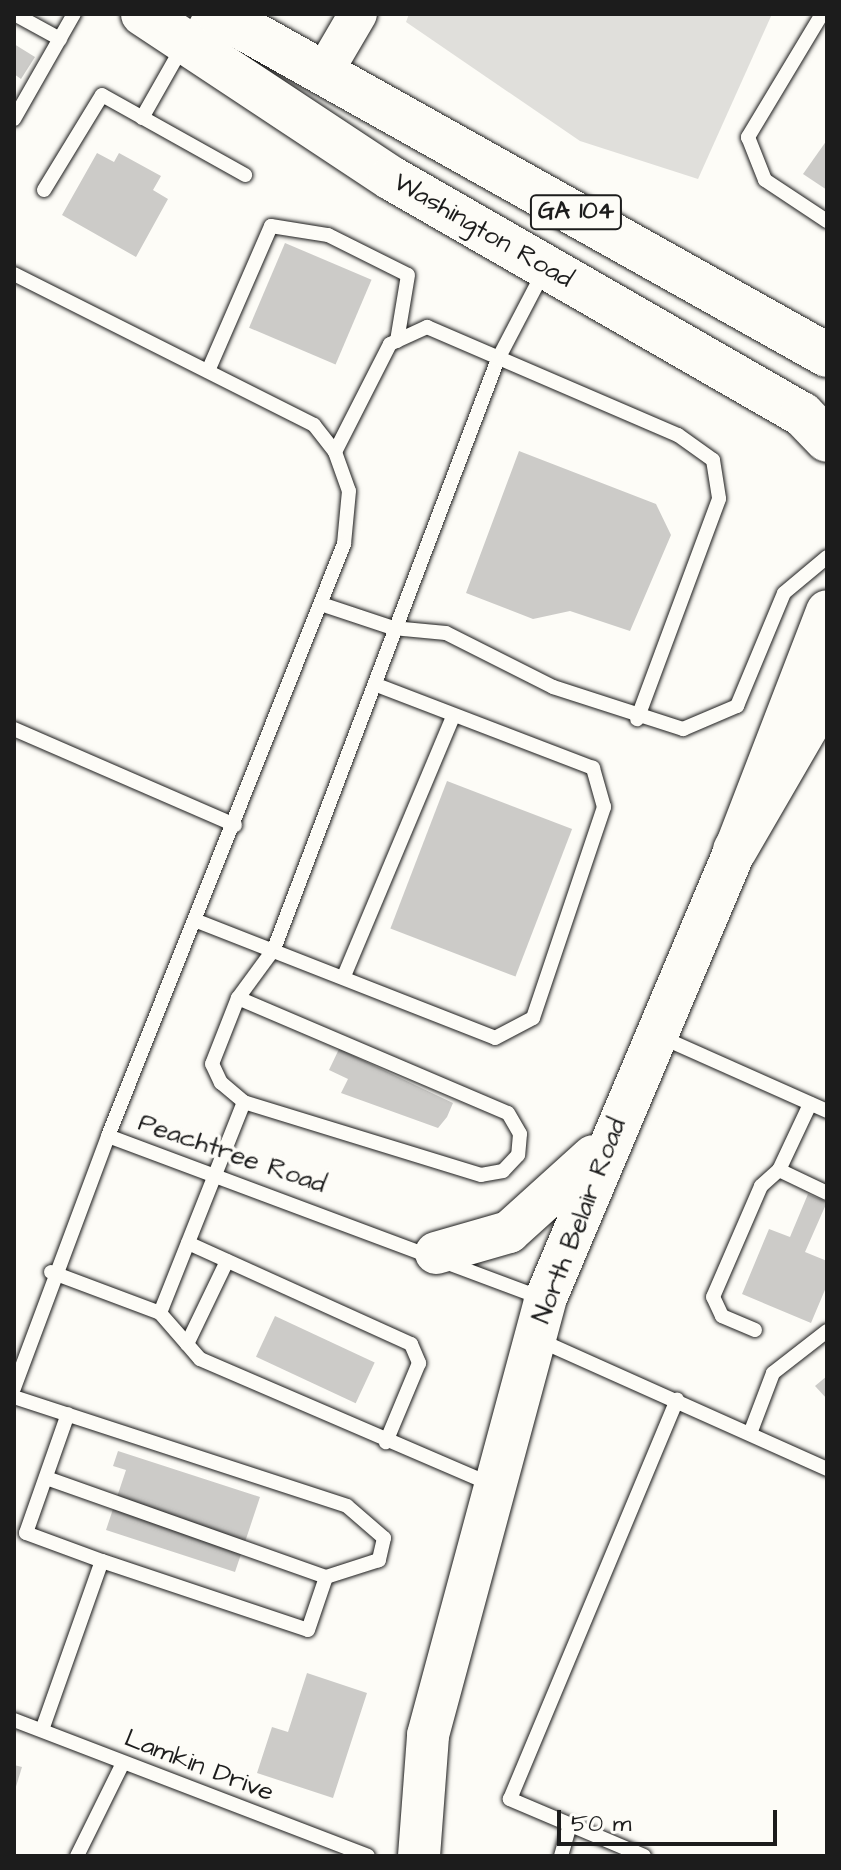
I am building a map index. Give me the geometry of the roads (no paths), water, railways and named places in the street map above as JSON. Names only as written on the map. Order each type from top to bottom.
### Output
[{"type":"main road","name":"Washington Road","points":[[143,14],[202,22],[324,72],[827,355]]},
{"type":"main road","name":"Washington Road","points":[[202,22],[391,178],[802,414],[827,440]]},
{"type":"main road","name":"North Belair Road","points":[[419,1856],[428,1735],[540,1319],[607,1141],[657,1035],[735,850],[827,611]]},
{"type":"main road","points":[[735,850],[827,691]]},
{"type":"main road","points":[[436,1253],[509,1232],[607,1141]]},
{"type":"street","points":[[324,72],[358,14]]},
{"type":"lane","points":[[14,119],[74,14]]},
{"type":"lane","points":[[18,16],[60,39]]},
{"type":"lane","points":[[821,16],[748,137],[765,180],[827,221]]},
{"type":"lane","points":[[142,118],[202,22]]},
{"type":"lane","points":[[44,190],[102,95],[245,175]]},
{"type":"lane","points":[[208,371],[271,226],[328,235],[408,275],[397,341],[335,452]]},
{"type":"lane","points":[[238,998],[508,1113],[520,1134],[518,1155],[503,1171],[454,1170],[390,1142],[244,1102],[212,1064],[238,998],[274,949],[377,685],[393,628],[498,359],[546,267]]},
{"type":"lane","points":[[14,274],[314,425],[335,452],[349,491],[347,517],[321,604],[197,921],[108,1136]]},
{"type":"lane","points":[[397,341],[427,327],[678,435],[713,460],[719,499],[637,719]]},
{"type":"lane","points":[[321,604],[393,628],[446,633],[637,719],[683,729],[737,706],[784,593],[827,557]]},
{"type":"lane","points":[[197,921],[344,976],[495,1038],[533,1018],[604,807],[593,768],[453,717],[377,685]]},
{"type":"lane","points":[[344,976],[453,717]]},
{"type":"lane","points":[[14,729],[235,825]]},
{"type":"lane","points":[[657,1035],[827,1111]]},
{"type":"lane","points":[[160,1313],[244,1102]]},
{"type":"lane","points":[[755,1330],[722,1316],[713,1297],[761,1186],[779,1170],[810,1104]]},
{"type":"lane","name":"Peachtree Road","points":[[14,1388],[51,1272],[108,1136],[218,1172],[436,1253],[540,1319],[677,1399],[827,1469]]},
{"type":"lane","points":[[779,1170],[827,1193]]},
{"type":"lane","points":[[188,1243],[411,1344],[419,1363],[386,1442]]},
{"type":"lane","points":[[187,1344],[227,1261]]},
{"type":"lane","points":[[51,1272],[160,1313],[200,1359],[386,1442],[495,1486]]},
{"type":"lane","points":[[751,1431],[773,1373],[827,1331]]},
{"type":"lane","points":[[14,1397],[347,1506],[384,1538],[379,1560],[326,1577],[46,1478]]},
{"type":"lane","points":[[644,1856],[510,1799],[677,1399]]},
{"type":"lane","points":[[68,1414],[26,1533],[308,1630],[326,1577]]},
{"type":"lane","points":[[42,1730],[102,1561]]},
{"type":"lane","name":"Lamkin Drive","points":[[14,1720],[368,1856]]},
{"type":"lane","points":[[77,1856],[123,1763]]},
{"type":"lane","points":[[561,1856],[570,1824]]}]
